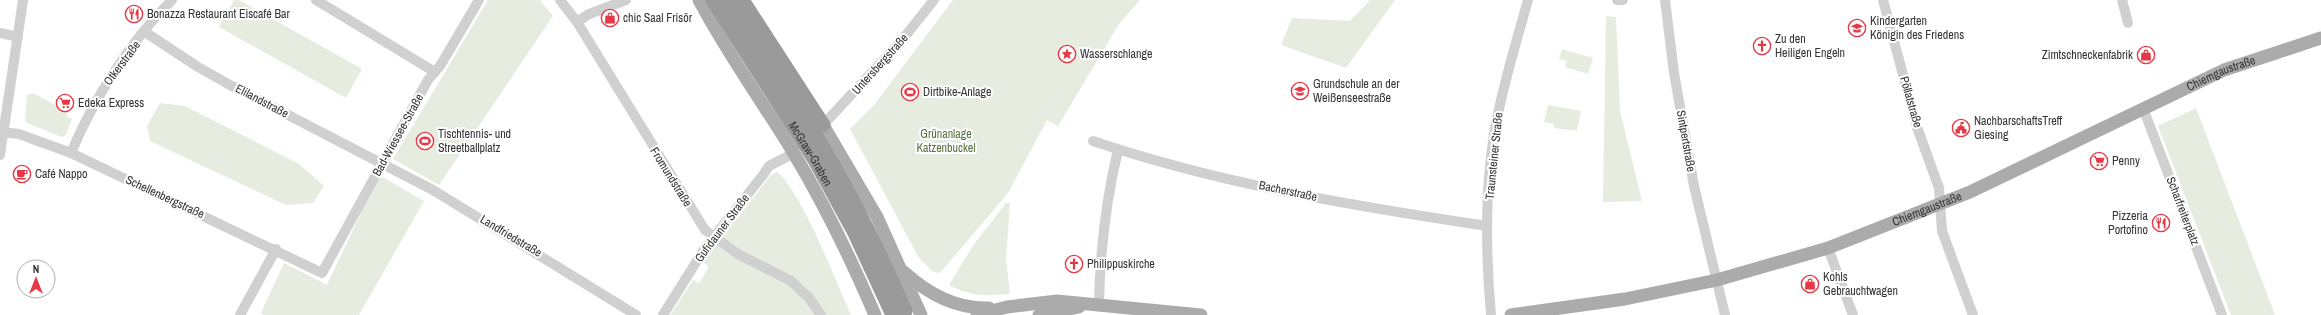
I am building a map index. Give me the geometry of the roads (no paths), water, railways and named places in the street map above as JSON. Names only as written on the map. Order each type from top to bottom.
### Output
[{"type":"highway","name":"McGraw-Graben","points":[[713,0],[829,184],[899,313]]},
{"type":"highway","name":"McGraw-Graben","points":[[728,0],[812,130],[847,190],[885,265],[899,313]]},
{"type":"highway","points":[[742,0],[823,124]]},
{"type":"main road","points":[[699,0],[728,52],[794,153],[850,257],[875,315]]},
{"type":"main road","name":"Chiemgaustraße","points":[[1511,315],[1625,298],[1717,280],[1828,248],[1970,192],[2143,108],[2235,66],[2321,38]]},
{"type":"main road","points":[[823,124],[857,180],[902,270],[921,315]]},
{"type":"main road","points":[[902,270],[921,286],[950,302],[976,308],[1007,307],[1057,301],[1201,315]]},
{"type":"main road","points":[[1039,315],[1094,305]]},
{"type":"main road","points":[[977,315],[1007,307]]},
{"type":"street","points":[[0,155],[2,132],[23,0]]},
{"type":"street","name":"Otkerstraße","points":[[71,153],[103,90],[145,32],[172,0]]},
{"type":"street","points":[[316,0],[435,72]]},
{"type":"street","name":"Bad-Wiessee-Straße","points":[[322,273],[428,80],[435,72],[479,0]]},
{"type":"street","name":"Fromundstraße","points":[[560,0],[576,22],[698,220],[714,237],[738,254],[791,281],[809,298],[821,315]]},
{"type":"street","points":[[576,22],[589,14],[626,0]]},
{"type":"street","name":"Untersbergstraße","points":[[823,124],[902,40],[934,0]]},
{"type":"street","name":"Traunsteiner Straße","points":[[1491,315],[1487,226],[1493,149],[1498,109],[1528,0]]},
{"type":"street","points":[[1617,0],[1623,0]]},
{"type":"street","name":"Sintpertstraße","points":[[1665,0],[1674,72],[1692,179],[1725,315]]},
{"type":"street","name":"Pöllatstraße","points":[[1883,0],[1917,127],[1937,180],[1941,204],[1942,231],[1973,315]]},
{"type":"street","points":[[2122,0],[2128,23]]},
{"type":"street","name":"Elilandstraße","points":[[145,32],[198,67],[230,85],[382,163]]},
{"type":"street","points":[[0,33],[18,37]]},
{"type":"street","name":"Scharfreiterplatz","points":[[2143,108],[2222,315]]},
{"type":"street","name":"Schellenbergstraße","points":[[2,132],[19,134],[71,153],[276,249],[322,273]]},
{"type":"street","name":"Bacherstraße","points":[[1093,141],[1118,150],[1286,191],[1384,210],[1487,226]]},
{"type":"street","points":[[1094,305],[1110,182],[1118,150]]},
{"type":"street","name":"Gufidauner Straße","points":[[663,315],[714,237],[769,166],[794,153]]},
{"type":"street","name":"Landfriedstraße","points":[[382,163],[470,211],[636,315]]},
{"type":"street","points":[[1828,248],[1853,315]]},
{"type":"street","points":[[240,315],[276,249]]},
{"type":"place","name":"Bonazza Restaurant Eiscafé Bar","points":[[134,14]]},
{"type":"place","name":"chic Saal Frisör","points":[[610,18]]},
{"type":"place","name":"Kindergarten Königin des Friedens","points":[[1857,28]]},
{"type":"place","name":"Zu den Heiligen Engeln","points":[[1762,46]]},
{"type":"place","name":"Wasserschlange","points":[[1067,54]]},
{"type":"place","name":"Zimtschneckenfabrik","points":[[2146,55]]},
{"type":"place","name":"Grundschule an der Weißenseestraße","points":[[1300,91]]},
{"type":"place","name":"Dirtbike-Anlage","points":[[910,92]]},
{"type":"place","name":"Edeka Express","points":[[65,103]]},
{"type":"place","name":"NachbarschaftsTreff Giesing","points":[[1961,128]]},
{"type":"place","name":"Tischtennis- und Streetballplatz","points":[[425,141]]},
{"type":"place","name":"Penny","points":[[2099,161]]},
{"type":"place","name":"Café Nappo","points":[[22,174]]},
{"type":"place","name":"Pizzeria Portofino","points":[[2161,223]]},
{"type":"place","name":"Philippuskirche","points":[[1074,264]]},
{"type":"place","name":"Kohls Gebrauchtwagen","points":[[1810,284]]},
{"type":"park label","name":"Grünanlage Katzenbuckel","points":[[946,141]]}]
